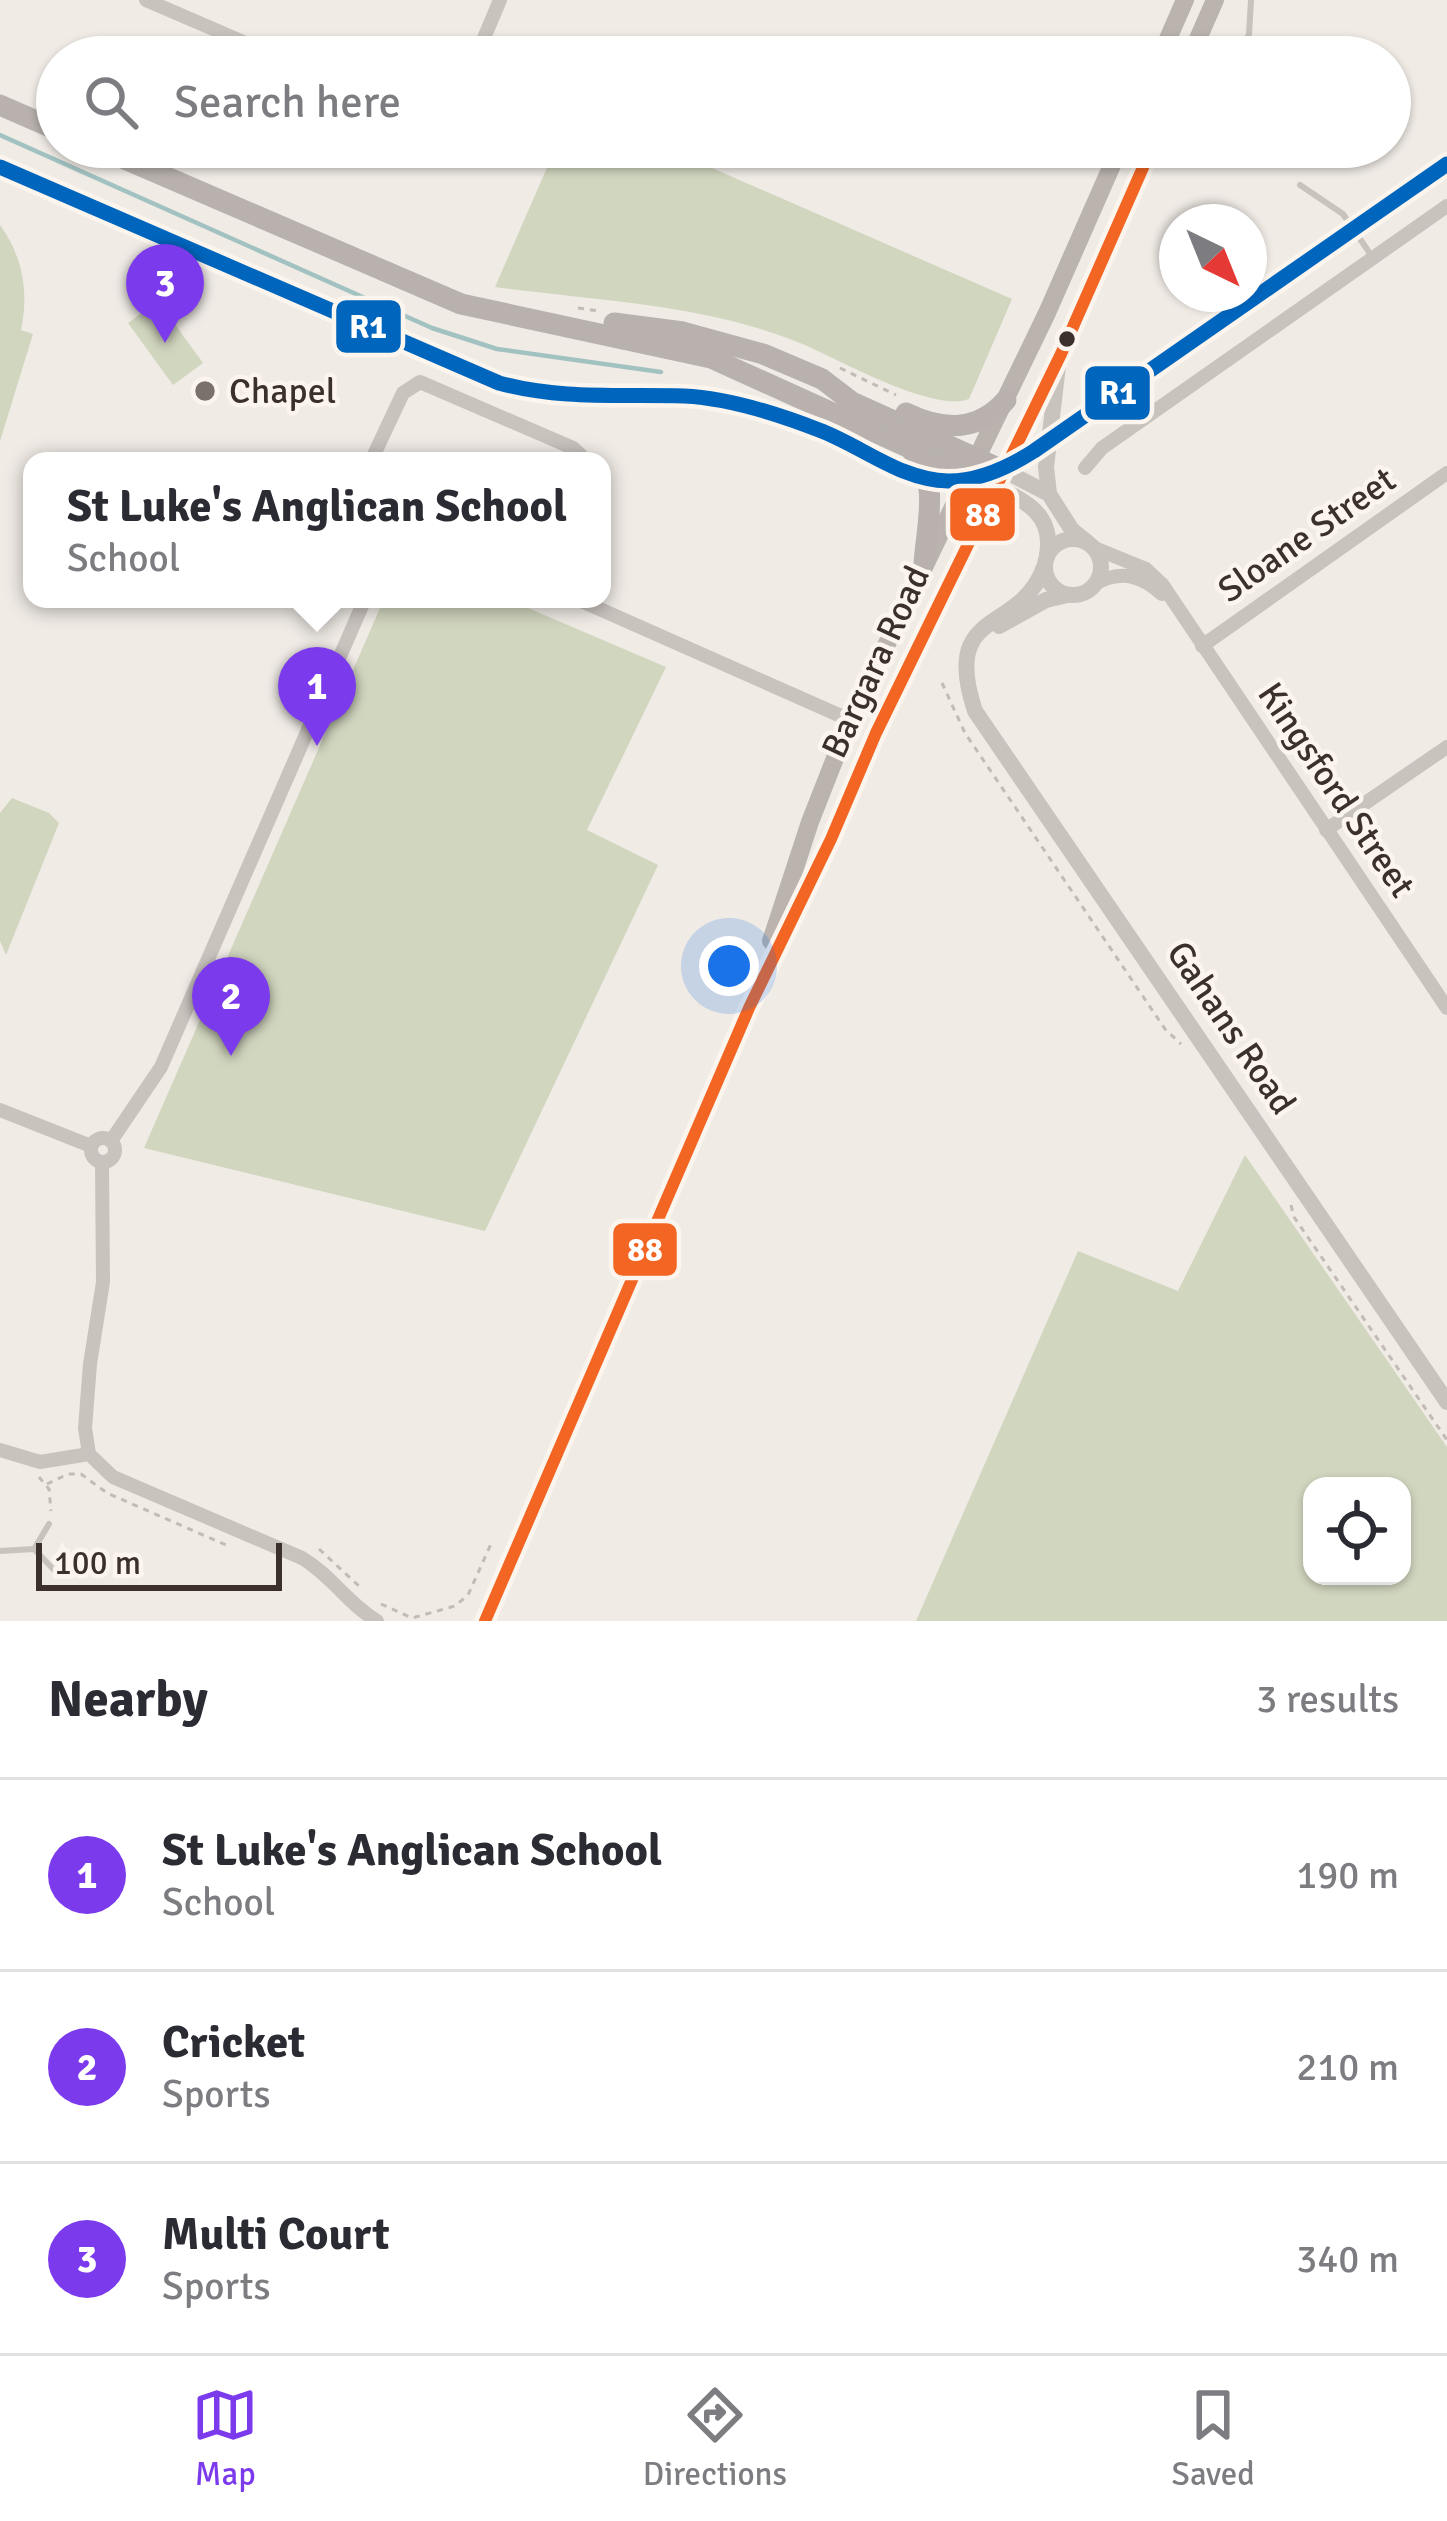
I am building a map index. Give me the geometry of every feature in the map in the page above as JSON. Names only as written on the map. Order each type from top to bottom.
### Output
[{"type":"main road","points":[[1169,36],[1185,0]]},
{"type":"main road","points":[[1199,36],[1215,0]]},
{"type":"main road","points":[[0,105],[36,121]]},
{"type":"main road","points":[[145,168],[436,295],[711,358],[906,446],[972,467]]},
{"type":"main road","name":"Bargara Road","points":[[749,1008],[810,822],[850,720],[1006,400],[1111,168]]},
{"type":"main road","name":"Bargara Road","points":[[485,1621],[749,1008],[876,733],[1061,354],[1143,168]]},
{"type":"main road","points":[[542,322],[604,322],[683,332],[825,371],[922,421],[958,427],[981,422],[1006,400]]},
{"type":"main road","points":[[825,371],[852,402],[1000,479]]},
{"type":"main road","points":[[906,446],[922,461],[930,479],[924,564]]},
{"type":"main road","points":[[850,720],[876,733]]},
{"type":"street","points":[[146,0],[229,36]]},
{"type":"street","points":[[485,36],[500,0]]},
{"type":"street","points":[[1085,468],[1102,448],[1447,206]]},
{"type":"street","points":[[968,688],[970,665],[988,636],[1027,610],[1084,594],[1096,583],[1101,560],[1072,530],[1049,494],[1046,466],[1061,354]]},
{"type":"street","points":[[375,452],[403,393],[420,382],[577,452]]},
{"type":"street","name":"Sloane Street","points":[[1202,646],[1447,473]]},
{"type":"street","points":[[1000,479],[1049,494]]},
{"type":"street","points":[[1000,479],[1041,515],[1048,532],[1045,562],[1051,586],[1067,596]]},
{"type":"street","points":[[968,688],[964,663],[969,646],[984,626],[1034,587],[1060,542],[1074,538],[1090,544]]},
{"type":"street","name":"Kingsford Street","points":[[1090,544],[1152,573],[1447,1009]]},
{"type":"street","name":"Kingsford Street","points":[[1096,583],[1120,574],[1140,578],[1175,606]]},
{"type":"street","points":[[102,1162],[115,1153],[111,1142],[123,1118],[161,1067],[361,608]]},
{"type":"street","points":[[597,608],[850,720]]},
{"type":"street","points":[[609,608],[625,621]]},
{"type":"street","name":"Gahans Road","points":[[968,688],[982,723],[1447,1402]]},
{"type":"street","points":[[1326,830],[1447,747]]},
{"type":"street","points":[[0,1110],[91,1146]]},
{"type":"street","points":[[91,1146],[100,1138],[111,1142]]},
{"type":"street","points":[[91,1146],[93,1157],[102,1162]]},
{"type":"street","points":[[102,1162],[103,1282],[87,1390],[89,1454],[113,1477],[312,1564],[377,1621]]},
{"type":"street","points":[[0,1450],[40,1462],[89,1454]]},
{"type":"lane","points":[[1248,36],[1251,0]]},
{"type":"lane","points":[[1300,185],[1343,214],[1373,258]]},
{"type":"lane","points":[[34,1549],[49,1524]]},
{"type":"lane","points":[[0,1551],[34,1549]]},
{"type":"lane","points":[[34,1549],[56,1573]]},
{"type":"path","points":[[571,308],[614,312]]},
{"type":"path","points":[[825,371],[905,399]]},
{"type":"path","points":[[942,682],[965,733],[1065,885],[1165,1029],[1190,1053]]},
{"type":"path","points":[[1291,1204],[1294,1217],[1447,1440]]},
{"type":"path","points":[[31,1473],[46,1484],[52,1504],[49,1524]]},
{"type":"path","points":[[46,1484],[81,1474],[107,1493],[226,1545],[229,1539]]},
{"type":"path","points":[[310,1545],[332,1558],[372,1599],[412,1618],[455,1606],[468,1595],[491,1544]]},
{"type":"green space","points":[[547,168],[712,168],[1012,299],[969,399],[954,401],[912,392],[805,345],[730,321],[653,306],[495,287]]},
{"type":"green space","points":[[0,225],[22,275],[21,330],[33,334],[0,441]]},
{"type":"green space","points":[[158,301],[203,363],[173,385],[128,323]]},
{"type":"green space","points":[[380,608],[528,608],[666,667],[587,830],[658,865],[485,1231],[144,1148]]},
{"type":"green space","points":[[12,798],[49,813],[59,823],[6,955],[0,941],[0,813]]},
{"type":"green space","points":[[1245,1155],[1447,1447],[1447,1621],[916,1621],[1078,1251],[1178,1291]]},
{"type":"waterway","points":[[0,135],[36,151]]},
{"type":"waterway","points":[[74,168],[432,328],[497,349],[661,372]]},
{"type":"transit line","name":"R1","points":[[0,167],[499,383],[568,394],[684,396],[735,403],[819,430],[897,469],[948,481],[993,472],[1034,451],[1447,164]]},
{"type":"transit line","name":"88","points":[[485,1621],[749,1008],[876,733],[1061,354],[1143,168]]},
{"type":"place","name":"Multi Court","points":[[165,343]]},
{"type":"place","name":"Chapel","points":[[205,391]]},
{"type":"place","name":"St Luke's Anglican School","points":[[317,746]]},
{"type":"place","name":"Cricket","points":[[231,1056]]}]
